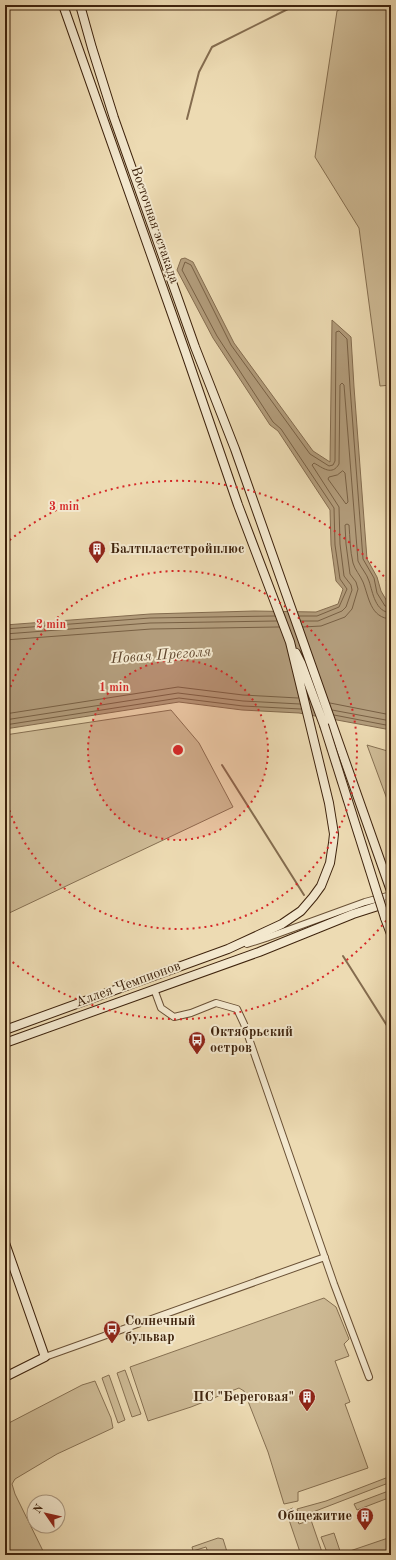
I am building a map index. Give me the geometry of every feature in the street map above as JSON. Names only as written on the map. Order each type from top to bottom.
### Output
[{"type":"main road","name":"Восточная эстакада","points":[[63,5],[185,351],[220,455],[290,642]]},
{"type":"main road","name":"Восточная эстакада","points":[[80,5],[114,118],[196,347],[235,450],[391,891]]},
{"type":"main road","name":"Аллея Чемпионов","points":[[5,1030],[228,949],[282,924],[291,918],[306,905],[321,886],[328,871],[333,852],[333,825],[314,738],[290,642]]},
{"type":"main road","points":[[290,642],[301,663],[324,726],[391,934]]},
{"type":"main road","name":"Аллея Чемпионов","points":[[5,1043],[259,952],[333,921],[373,907],[391,903]]},
{"type":"main road","points":[[5,1243],[45,1357],[5,1377]]},
{"type":"street","points":[[228,949],[266,938],[365,902],[391,895]]},
{"type":"street","points":[[154,989],[161,1008],[174,1017],[191,1013],[216,1003],[237,1009],[244,1024],[325,1257],[369,1377]]},
{"type":"street","points":[[45,1357],[325,1257]]},
{"type":"shaded area","points":[[348,5],[391,5],[391,385],[380,386],[359,228],[315,157],[337,11]]},
{"type":"shaded area","points":[[171,710],[199,743],[233,807],[5,915],[5,735]]},
{"type":"shaded area","points":[[367,745],[391,752],[391,810]]},
{"type":"shaded area","points":[[324,1298],[336,1307],[349,1339],[344,1344],[349,1356],[335,1361],[350,1402],[345,1404],[368,1468],[298,1492],[298,1501],[284,1504],[268,1452],[244,1391],[239,1388],[191,1407],[148,1421],[130,1367]]},
{"type":"shaded area","points":[[125,1370],[141,1414],[132,1417],[117,1373]]},
{"type":"shaded area","points":[[109,1375],[125,1420],[118,1423],[102,1378]]},
{"type":"shaded area","points":[[95,1381],[111,1418],[113,1428],[57,1454],[15,1479],[12,1484],[15,1494],[26,1516],[26,1534],[35,1534],[45,1555],[5,1555],[5,1425],[82,1385]]},
{"type":"shaded area","points":[[391,1476],[391,1482],[300,1517],[297,1509],[326,1501]]},
{"type":"shaded area","points":[[391,1490],[391,1497],[357,1510],[354,1504]]},
{"type":"shaded area","points":[[293,1508],[299,1524],[311,1520],[323,1555],[301,1555],[286,1511]]},
{"type":"shaded area","points":[[334,1533],[341,1554],[391,1537],[391,1553],[385,1555],[328,1555],[321,1537]]},
{"type":"shaded area","points":[[218,1538],[223,1539],[228,1555],[209,1555],[206,1547],[193,1551],[192,1547]]},
{"type":"water","name":"Новая Преголя","points":[[185,258],[193,262],[234,343],[313,451],[330,462],[332,320],[351,337],[367,559],[377,577],[381,591],[388,603],[391,604],[391,730],[299,713],[242,710],[179,702],[5,729],[5,625],[150,614],[254,611],[316,612],[338,604],[343,589],[336,581],[331,545],[330,510],[278,431],[270,425],[213,338],[177,270],[181,259]]},
{"type":"waterway","points":[[187,119],[199,72],[212,47],[296,5]]},
{"type":"waterway","points":[[222,765],[304,895]]},
{"type":"waterway","points":[[343,956],[391,1032]]},
{"type":"place","name":"Балтпластстройплюс","points":[[97,564]]},
{"type":"place","name":"Октябрьский остров","points":[[197,1055]]},
{"type":"place","name":"Солнечный бульвар","points":[[112,1344]]},
{"type":"place","name":"ПС \"Береговая\"","points":[[307,1412]]},
{"type":"place","name":"Общежитие","points":[[365,1531]]}]
